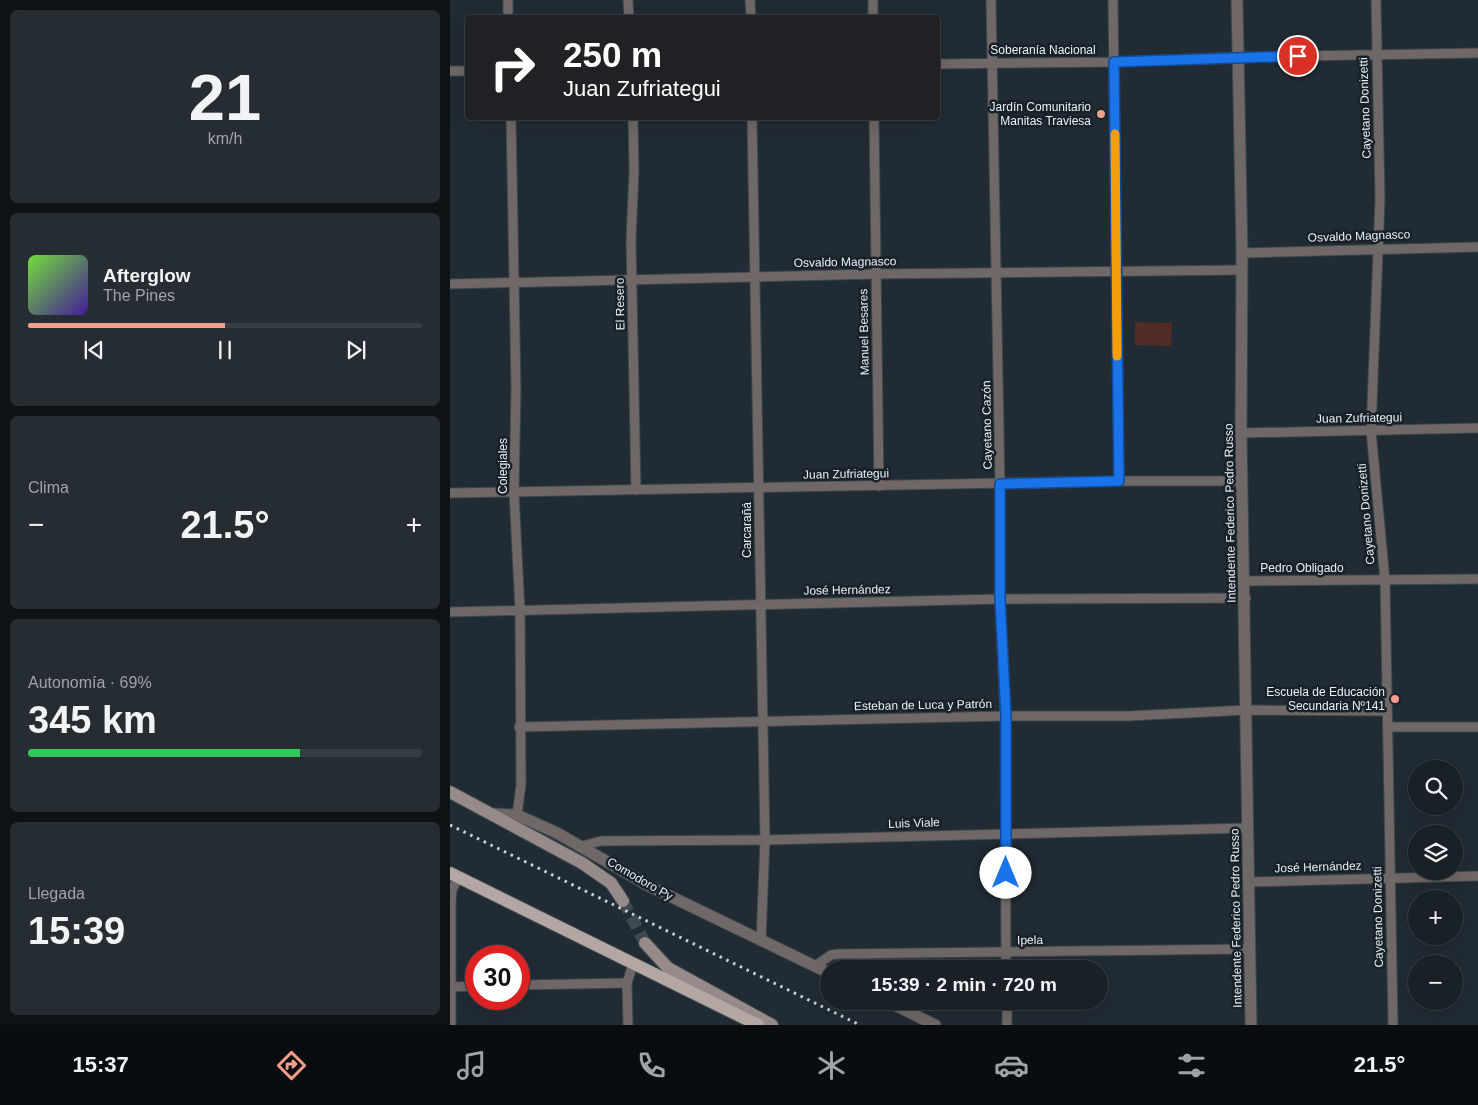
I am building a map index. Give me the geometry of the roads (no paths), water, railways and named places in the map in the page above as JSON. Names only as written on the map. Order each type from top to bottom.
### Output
[{"type":"main road","name":"Comodoro Py","points":[[450,792],[494,814]]},
{"type":"main road","points":[[494,814],[604,877],[619,892],[623,901]]},
{"type":"main road","points":[[454,875],[758,1025]]},
{"type":"main road","points":[[645,942],[668,968],[772,1025]]},
{"type":"street","points":[[508,0],[508,15]]},
{"type":"street","points":[[628,0],[629,15]]},
{"type":"street","points":[[750,0],[751,15]]},
{"type":"street","points":[[873,0],[873,15]]},
{"type":"street","name":"Cayetano Cazón","points":[[991,0],[997,273],[1000,599],[1006,716],[1006,960]]},
{"type":"street","points":[[1113,0],[1119,481]]},
{"type":"street","name":"Intendente Federico Pedro Russo","points":[[1237,0],[1242,253],[1241,433],[1246,598],[1252,1025]]},
{"type":"street","name":"Cayetano Donizetti","points":[[1376,0],[1380,199],[1371,431],[1384,580],[1392,1025]]},
{"type":"street","name":"Soberanía Nacional","points":[[940,64],[1114,62],[1238,57],[1478,53]]},
{"type":"street","points":[[450,71],[465,71]]},
{"type":"street","name":"Colegiales","points":[[511,120],[516,388],[514,493],[520,610],[519,727],[521,785],[517,815]]},
{"type":"street","name":"El Resero","points":[[633,120],[632,278],[636,490]]},
{"type":"street","name":"Carcarañá","points":[[752,120],[763,721],[764,840],[761,942]]},
{"type":"street","name":"Manuel Besares","points":[[874,120],[879,486]]},
{"type":"street","name":"Osvaldo Magnasco","points":[[1242,253],[1379,248],[1478,247]]},
{"type":"street","name":"Osvaldo Magnasco","points":[[450,284],[513,284],[632,278],[1242,270]]},
{"type":"street","name":"Juan Zufriategui","points":[[1241,433],[1478,428]]},
{"type":"street","name":"Juan Zufriategui","points":[[450,493],[1119,481],[1242,481]]},
{"type":"street","name":"Pedro Obligado","points":[[1245,581],[1478,579]]},
{"type":"street","name":"José Hernández","points":[[450,612],[1000,599],[1246,598]]},
{"type":"street","name":"Esteban de Luca y Patrón","points":[[519,727],[1006,716],[1128,716],[1247,710],[1386,711]]},
{"type":"street","points":[[1388,727],[1478,727]]},
{"type":"street","name":"Comodoro Py","points":[[494,814],[517,815],[582,846],[651,887],[761,942],[820,968]]},
{"type":"street","name":"Luis Viale","points":[[582,846],[601,841],[764,840],[1248,828]]},
{"type":"street","points":[[451,1025],[451,902],[454,875]]},
{"type":"street","name":"José Hernández","points":[[1249,882],[1478,876]]},
{"type":"street","name":"Ipela","points":[[815,966],[831,955],[839,954],[1250,949]]},
{"type":"street","points":[[628,1025],[627,983],[633,964]]},
{"type":"street","points":[[530,985],[627,983]]},
{"type":"street","points":[[450,987],[465,986]]},
{"type":"street","points":[[905,1010],[935,1025]]},
{"type":"street","points":[[1007,1010],[1007,1025]]},
{"type":"tunnel","points":[[623,901],[645,943]]},
{"type":"railway","points":[[450,825],[860,1025]]},
{"type":"place","name":"Jardín Comunitario Manitas Traviesa","points":[[1101,114]]},
{"type":"place","name":"Escuela de Educación Secundaria Nº141","points":[[1395,699]]}]
